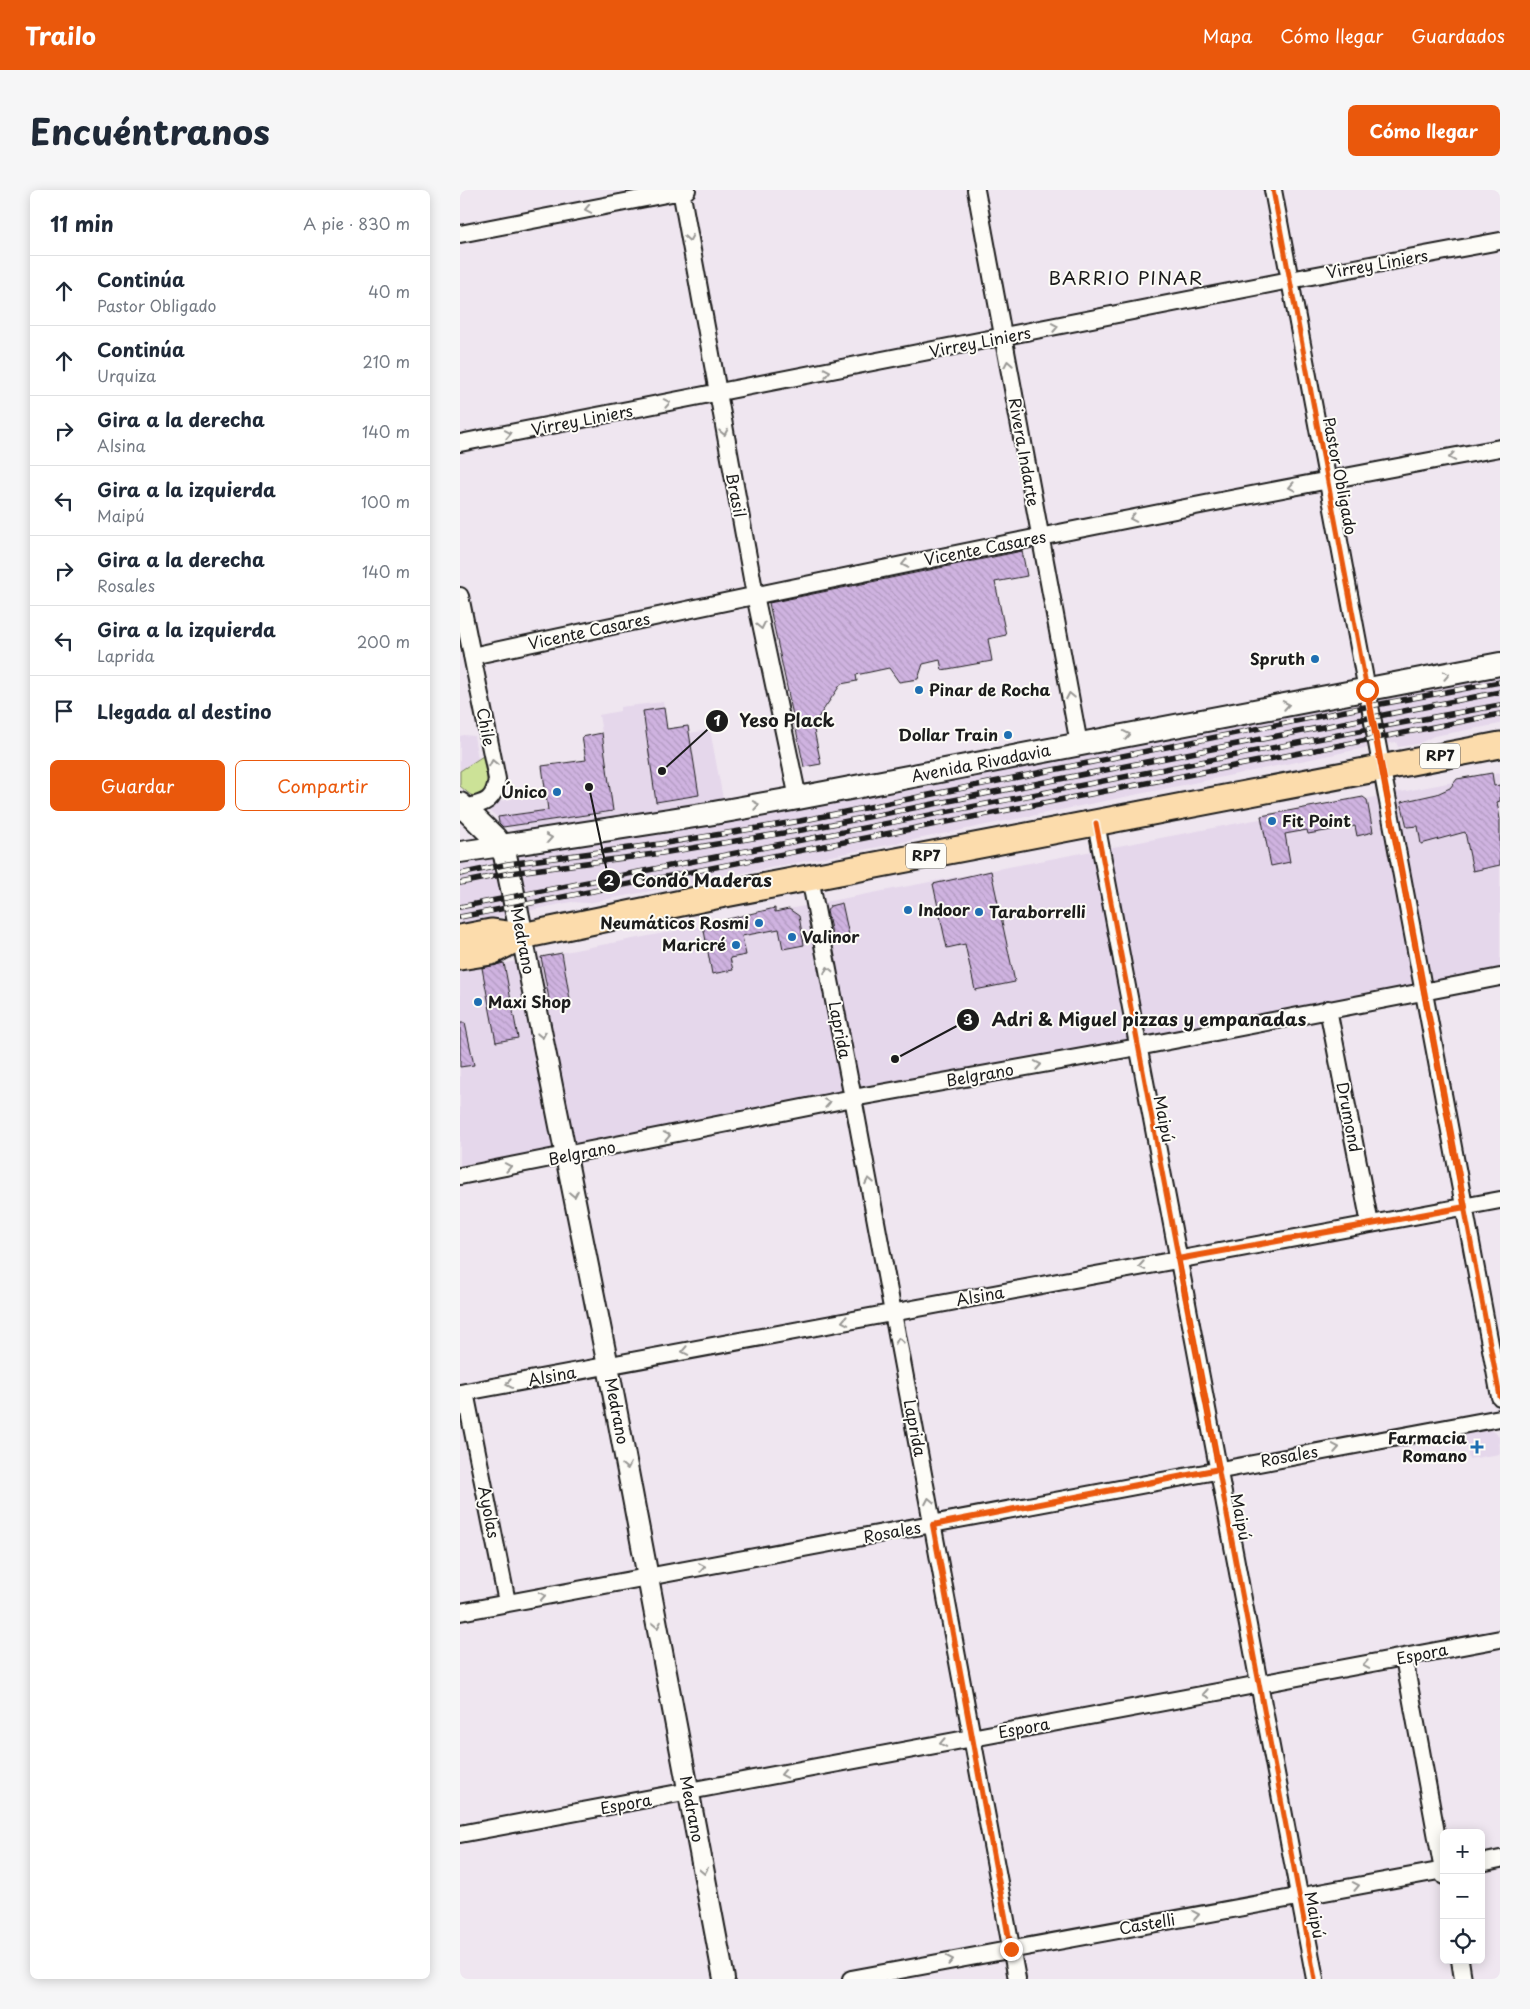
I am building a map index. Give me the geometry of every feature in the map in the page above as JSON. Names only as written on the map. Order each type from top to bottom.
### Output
[{"type":"main road","name":"Avenida Rivadavia","points":[[501,846],[798,798],[1500,664]]},
{"type":"main road","name":"RP7","points":[[460,957],[492,952],[522,936],[810,878],[1500,745]]},
{"type":"main road","points":[[462,806],[496,838],[501,846]]},
{"type":"main road","name":"Medrano","points":[[501,846],[508,864],[522,936]]},
{"type":"main road","name":"RP7","points":[[460,938],[491,932],[522,936]]},
{"type":"street","points":[[460,234],[683,190]]},
{"type":"street","name":"Brasil","points":[[683,190],[717,393],[755,595],[798,798]]},
{"type":"street","name":"Rivera Indarte","points":[[976,190],[1079,744]]},
{"type":"street","name":"Pastor Obligado","points":[[1273,190],[1500,1397]]},
{"type":"street","name":"Virrey Liniers","points":[[460,443],[1290,280],[1500,241]]},
{"type":"street","name":"Vicente Casares","points":[[472,656],[755,595],[1040,537],[1500,448]]},
{"type":"street","name":"Chile","points":[[460,596],[497,780],[491,798],[481,804],[462,806]]},
{"type":"street","name":"Maipú","points":[[1096,823],[1315,1979]]},
{"type":"street","name":"Avenida Rivadavia","points":[[460,852],[501,846]]},
{"type":"street","name":"Laprida","points":[[810,878],[853,1098],[1017,1979]]},
{"type":"street","name":"Medrano","points":[[522,936],[608,1366],[724,1979]]},
{"type":"street","name":"Belgrano","points":[[460,1176],[853,1098],[1138,1047],[1500,976]]},
{"type":"street","name":"Drumond","points":[[1328,1010],[1370,1224]]},
{"type":"street","name":"Alsina","points":[[463,1393],[1500,1200]]},
{"type":"street","name":"Ayolas","points":[[463,1393],[507,1602]]},
{"type":"street","name":"Rosales","points":[[460,1612],[1500,1418]]},
{"type":"street","name":"Espora","points":[[460,1834],[1500,1639]]},
{"type":"street","points":[[1404,1658],[1440,1856]]},
{"type":"street","points":[[1485,1862],[1500,1860]]},
{"type":"street","name":"Castelli","points":[[851,1979],[1440,1873]]},
{"type":"street","points":[[1461,1964],[1463,1979]]},
{"type":"shaded area","points":[[1500,675],[1500,724],[1434,736],[1418,744],[1398,747],[1396,742],[888,845],[588,903],[571,902],[460,925],[460,862],[805,810],[1341,706],[1347,707]]},
{"type":"shaded area","points":[[663,702],[667,729],[689,733],[710,730],[724,804],[521,834],[510,828],[485,807],[486,805],[510,799],[545,793],[542,766],[586,760],[582,737],[602,733],[599,715],[620,711],[620,707]]},
{"type":"shaded area","points":[[460,736],[474,736],[478,759],[460,771]]},
{"type":"shaded area","points":[[1500,773],[1500,971],[460,1171],[460,972]]},
{"type":"shaded area","points":[[1488,1429],[1499,1437],[1500,1454],[1469,1459],[1464,1433]]},
{"type":"green space","points":[[483,756],[489,790],[480,795],[473,796],[460,786],[460,771]]},
{"type":"building","points":[[1022,551],[1027,576],[995,582],[1006,635],[988,639],[992,661],[942,670],[940,660],[923,664],[918,679],[899,682],[889,668],[856,675],[857,681],[841,684],[813,725],[821,764],[804,767],[769,603]]},
{"type":"building","points":[[664,708],[667,729],[688,726],[699,795],[656,802],[643,711]]},
{"type":"building","points":[[602,733],[613,811],[503,827],[499,823],[498,817],[548,810],[542,766],[586,760],[582,737]]},
{"type":"building","points":[[1492,773],[1494,786],[1500,785],[1500,801],[1497,802],[1500,819],[1500,865],[1473,871],[1465,832],[1421,844],[1418,826],[1407,827],[1401,802],[1437,794],[1450,788],[1457,779]]},
{"type":"building","points":[[1363,797],[1367,800],[1373,832],[1357,836],[1355,826],[1308,834],[1307,830],[1285,834],[1290,862],[1271,866],[1261,816]]},
{"type":"building","name":"Taraborrelli","points":[[991,871],[1015,982],[975,990],[965,944],[947,948],[933,884]]},
{"type":"building","points":[[842,903],[850,940],[834,943],[827,911],[830,906]]},
{"type":"building","points":[[775,908],[775,912],[789,909],[799,916],[804,945],[783,949],[779,929],[742,936],[746,955],[730,958],[733,970],[712,974],[703,925]]},
{"type":"building","points":[[562,953],[571,1005],[551,1009],[541,957]]},
{"type":"building","points":[[504,963],[518,1038],[496,1042],[482,968]]},
{"type":"building","points":[[460,1023],[465,1023],[474,1065],[460,1067]]},
{"type":"railway","points":[[460,874],[508,864],[660,844],[800,821],[1370,706],[1500,682]]},
{"type":"railway","points":[[460,883],[510,873],[662,853],[802,830],[1500,692]]},
{"type":"railway","points":[[460,907],[1500,705]]},
{"type":"railway","points":[[460,917],[1500,714]]},
{"type":"cycle path","points":[[1273,190],[1500,1397]]},
{"type":"cycle path","points":[[1096,823],[1315,1979]]},
{"type":"place","name":"Spruth","points":[[1315,659]]},
{"type":"place","name":"Pinar de Rocha","points":[[919,690]]},
{"type":"place","name":"Dollar Train","points":[[1008,735]]},
{"type":"place","name":"Yeso Plack","points":[[662,771]]},
{"type":"place","name":"Condó Maderas","points":[[589,787]]},
{"type":"place","name":"Único","points":[[557,792]]},
{"type":"place","name":"Fit Point","points":[[1272,821]]},
{"type":"place","name":"Indoor","points":[[908,910]]},
{"type":"place","name":"Taraborrelli","points":[[979,912]]},
{"type":"place","name":"Neumáticos Rosmi","points":[[759,923]]},
{"type":"place","name":"Valinor","points":[[792,937]]},
{"type":"place","name":"Maricré","points":[[736,945]]},
{"type":"place","name":"Maxi Shop","points":[[478,1002]]},
{"type":"place","name":"Adri & Miguel pizzas y empanadas","points":[[895,1059]]},
{"type":"place","name":"Farmacia Romano","points":[[1477,1447]]},
{"type":"district","name":"BARRIO PINAR","points":[[1126,278]]},
{"type":"route","points":[[1011,1949],[933,1525],[1219,1469],[1178,1259],[1465,1207],[1367,690]]}]
